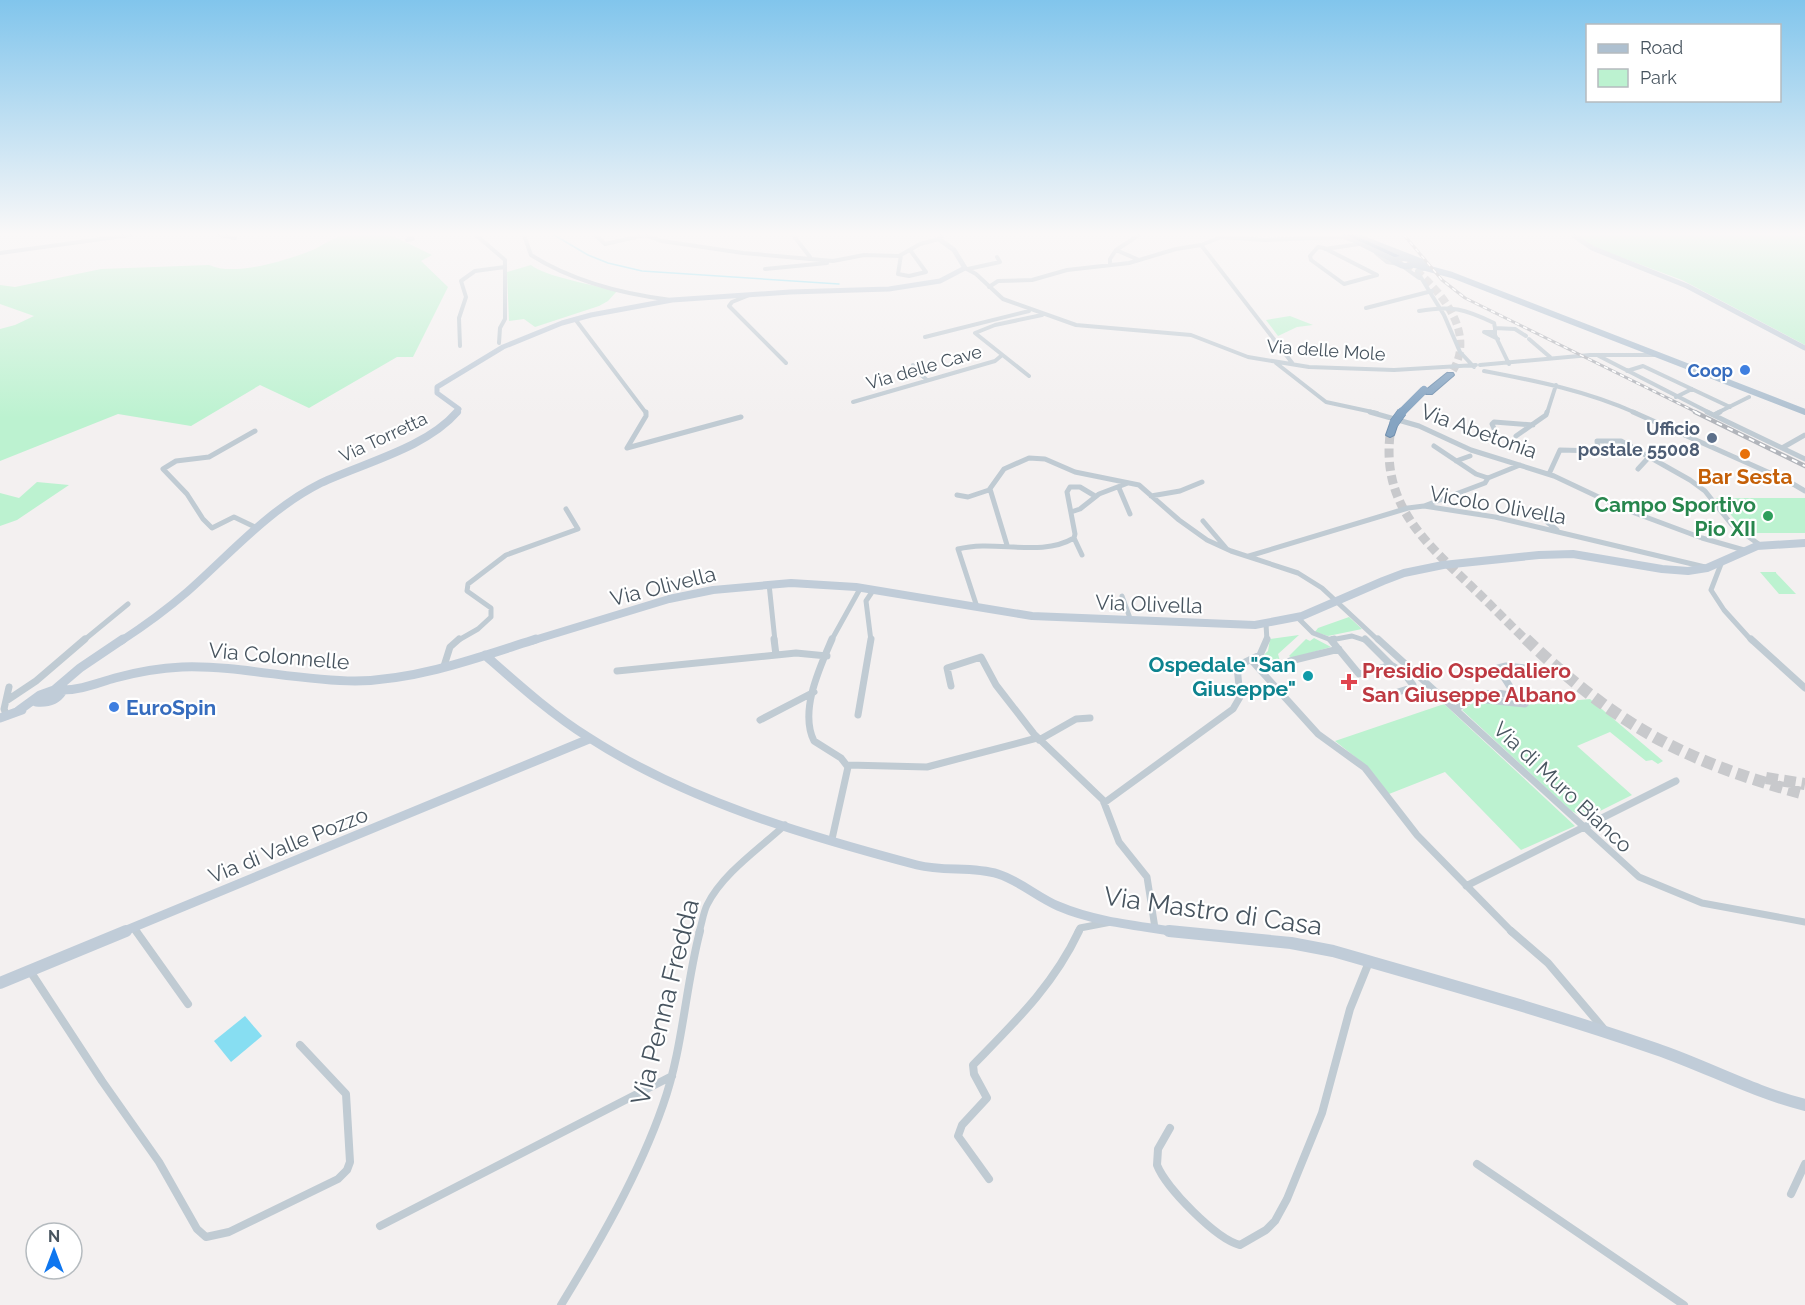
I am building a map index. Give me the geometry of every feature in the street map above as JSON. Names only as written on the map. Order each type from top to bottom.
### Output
[{"type":"highway","points":[[1393,436],[1397,424],[1413,405],[1448,374]]},
{"type":"main road","points":[[1506,296],[1805,412]]},
{"type":"main road","name":"Via Olivella","points":[[485,655],[659,602],[719,589],[769,584],[818,583],[861,587],[1039,616],[1214,625],[1266,624],[1298,618],[1397,576],[1420,569],[1534,555],[1583,555],[1677,571],[1709,568],[1721,564],[1744,550],[1761,545],[1805,543]]},
{"type":"street","points":[[460,346],[459,318],[466,296]]},
{"type":"street","points":[[499,343],[500,328],[505,319],[505,296]]},
{"type":"street","points":[[649,296],[672,300]]},
{"type":"street","points":[[747,296],[732,302],[729,306],[786,363]]},
{"type":"street","name":"Via Torretta","points":[[61,692],[73,673],[166,609],[257,528],[311,489],[423,437],[443,424],[459,410],[436,391],[445,380],[499,349],[575,319],[672,300],[747,296]]},
{"type":"street","name":"Via delle Mole","points":[[998,296],[1030,311],[1082,326],[1194,336],[1248,357],[1276,363],[1367,369],[1480,367],[1550,357],[1632,354],[1660,356]]},
{"type":"street","points":[[1240,296],[1293,364]]},
{"type":"street","points":[[1366,308],[1413,296]]},
{"type":"street","points":[[1434,296],[1464,361],[1499,373],[1556,385],[1620,406],[1788,481],[1805,491]]},
{"type":"street","points":[[1706,296],[1805,348]]},
{"type":"street","points":[[1419,311],[1439,306],[1462,307],[1494,324],[1497,339],[1509,364]]},
{"type":"street","points":[[926,338],[1030,311]]},
{"type":"street","name":"Via delle Cave","points":[[1029,376],[976,336],[976,330],[1042,315]]},
{"type":"street","points":[[575,319],[646,411],[646,417],[627,448],[741,417]]},
{"type":"street","points":[[1497,339],[1484,332],[1515,329],[1528,337],[1550,357]]},
{"type":"street","points":[[1599,356],[1676,397],[1805,459]]},
{"type":"street","name":"Via delle Cave","points":[[853,402],[995,361],[1001,357]]},
{"type":"street","name":"Via delle Mole","points":[[1456,367],[1464,361],[1480,367]]},
{"type":"street","name":"Via Abetonia","points":[[1276,363],[1324,402],[1385,415],[1419,426],[1467,449],[1549,474],[1621,508],[1702,538],[1744,550]]},
{"type":"street","points":[[913,365],[914,369],[927,380]]},
{"type":"street","points":[[1627,371],[1642,366],[1730,407]]},
{"type":"street","points":[[1516,436],[1548,412],[1556,385]]},
{"type":"street","points":[[1676,397],[1692,390]]},
{"type":"street","points":[[1714,415],[1749,398]]},
{"type":"street","points":[[1496,433],[1492,424],[1494,422],[1533,425]]},
{"type":"street","points":[[255,431],[209,457],[176,461],[163,469],[187,494],[202,519],[212,528],[236,517],[257,528]]},
{"type":"street","points":[[1782,448],[1805,435]]},
{"type":"street","points":[[1549,474],[1560,450],[1598,451],[1597,441],[1617,440],[1650,456],[1698,485],[1729,522],[1761,545]]},
{"type":"street","points":[[1434,446],[1477,475],[1488,478],[1520,465]]},
{"type":"street","points":[[1456,461],[1470,456]]},
{"type":"street","points":[[1638,469],[1650,456]]},
{"type":"street","name":"Via di Muro Bianco","points":[[990,489],[1007,467],[1035,458],[1049,460],[1075,472],[1139,485],[1196,532],[1227,549],[1305,577],[1339,602],[1634,873],[1661,888],[1707,904],[1805,922]]},
{"type":"street","points":[[1424,506],[1486,483],[1488,478]]},
{"type":"street","points":[[1150,496],[1180,491],[1202,482]]},
{"type":"street","points":[[1071,512],[1083,509],[1095,496],[1128,483]]},
{"type":"street","points":[[1082,555],[1074,538],[1066,492],[1070,487],[1080,487],[1095,496]]},
{"type":"street","points":[[1119,488],[1130,514]]},
{"type":"street","points":[[957,495],[968,497],[990,489],[1007,545]]},
{"type":"street","name":"Vicolo Olivella","points":[[1248,556],[1408,508],[1424,506],[1495,517],[1709,568]]},
{"type":"street","points":[[444,666],[445,656],[451,646],[488,622],[492,615],[490,607],[468,593],[468,584],[506,555],[578,529],[566,509]]},
{"type":"street","points":[[1535,512],[1560,532]]},
{"type":"street","points":[[1203,521],[1227,549]]},
{"type":"street","points":[[977,607],[958,549],[979,545],[1056,546],[1067,544],[1074,538]]},
{"type":"street","points":[[1721,564],[1711,589],[1716,600],[1760,647],[1805,688]]},
{"type":"street","points":[[769,584],[776,655]]},
{"type":"street","points":[[861,587],[852,608],[838,629],[827,656],[814,692],[809,723],[812,738],[823,749],[848,765],[927,767],[1038,739],[1076,719],[1090,718]]},
{"type":"street","points":[[858,715],[871,641],[866,601],[874,589]]},
{"type":"street","points":[[1122,596],[1131,621]]},
{"type":"street","points":[[4,703],[36,681],[128,604]]},
{"type":"street","points":[[1298,618],[1311,631],[1331,640],[1359,674],[1391,664]]},
{"type":"street","points":[[1104,803],[1233,709],[1240,697],[1237,666],[1252,661],[1266,648],[1269,632],[1266,624]]},
{"type":"street","points":[[1331,640],[1353,634],[1360,636],[1403,672],[1413,685],[1413,687],[1398,692]]},
{"type":"street","points":[[1290,661],[1339,649]]},
{"type":"street","points":[[617,671],[776,655],[806,653],[827,656]]},
{"type":"street","name":"Via Colonnelle","points":[[3,717],[61,692],[142,672],[180,667],[223,668],[310,680],[348,682],[398,678],[485,655]]},
{"type":"street","name":"Via Mastro di Casa","points":[[485,655],[530,695],[589,739],[671,782],[786,825],[928,868],[975,869],[998,874],[1064,908],[1114,920],[1199,935],[1299,943],[1369,961],[1607,1033],[1684,1059],[1765,1094],[1805,1105]]},
{"type":"street","points":[[951,686],[947,668],[981,657],[996,685],[1038,739],[1104,803],[1119,842],[1147,877],[1155,928]]},
{"type":"street","points":[[1252,661],[1318,734],[1365,768],[1406,822],[1497,919],[1548,963],[1607,1033]]},
{"type":"street","points":[[1516,696],[1498,668],[1506,666],[1534,669]]},
{"type":"street","points":[[3,717],[9,687]]},
{"type":"street","points":[[760,720],[814,692]]},
{"type":"street","points":[[1455,709],[1485,694],[1516,696],[1521,698],[1525,704],[1476,699]]},
{"type":"street","name":"Via di Valle Pozzo","points":[[0,983],[589,739]]},
{"type":"street","points":[[832,839],[848,765]]},
{"type":"street","points":[[1466,886],[1676,781]]},
{"type":"street","name":"Via Penna Fredda","points":[[561,1305],[635,1169],[660,1113],[672,1076],[685,1019],[698,935],[706,906],[732,873],[786,825]]},
{"type":"street","points":[[989,1179],[958,1136],[960,1128],[987,1098],[974,1075],[973,1065],[1029,1007],[1051,974],[1065,960],[1080,928],[1086,925],[1107,925],[1114,920]]},
{"type":"street","points":[[134,928],[188,1004]]},
{"type":"street","points":[[1170,1128],[1155,1159],[1158,1170],[1166,1179],[1228,1243],[1240,1245],[1264,1231],[1280,1215],[1290,1196],[1324,1105],[1359,984],[1369,961]]},
{"type":"street","points":[[30,971],[102,1082],[159,1162],[199,1232],[206,1237],[229,1232],[338,1179],[347,1170],[350,1162],[347,1096],[300,1045]]},
{"type":"street","points":[[380,1226],[672,1076]]},
{"type":"street","points":[[1477,1164],[1684,1305]]},
{"type":"street","points":[[1791,1194],[1805,1164]]},
{"type":"green space","points":[[0,296],[444,296],[413,357],[397,357],[309,408],[260,385],[191,426],[118,414],[0,461],[0,329],[34,316],[0,304]]},
{"type":"green space","points":[[508,296],[613,296],[599,306],[535,327],[524,319],[509,321]]},
{"type":"green space","points":[[1712,296],[1805,296],[1805,345]]},
{"type":"green space","points":[[1290,316],[1313,325],[1297,327],[1278,336],[1266,320]]},
{"type":"green space","points":[[37,482],[69,485],[17,520],[0,526],[0,493],[19,498]]},
{"type":"green space","name":"Campo Sportivo Pio XII","points":[[1716,498],[1805,498],[1805,533],[1747,533]]},
{"type":"green space","points":[[1760,572],[1776,572],[1796,594],[1779,594]]},
{"type":"green space","points":[[1349,617],[1362,629],[1328,636],[1315,632],[1318,628]]},
{"type":"green space","points":[[1299,635],[1278,654],[1280,661],[1257,661],[1268,651],[1270,639]]},
{"type":"green space","points":[[1314,638],[1331,647],[1292,658],[1289,656],[1306,639],[1310,641]]},
{"type":"green space","points":[[1590,699],[1663,761],[1658,764],[1652,760],[1646,761],[1610,732],[1577,746],[1632,795],[1586,818],[1571,811],[1462,710],[1475,702],[1525,705]]},
{"type":"green space","points":[[1444,704],[1575,826],[1521,850],[1445,772],[1389,794],[1359,760],[1335,741]]},
{"type":"water","points":[[245,1016],[262,1036],[231,1062],[214,1041]]},
{"type":"tunnel","points":[[1440,296],[1457,324],[1460,341],[1458,358],[1450,375]]},
{"type":"tunnel","points":[[1390,435],[1389,460],[1393,482],[1410,520],[1438,554],[1527,641]]},
{"type":"tunnel","points":[[1526,639],[1590,695],[1654,737],[1724,769],[1805,794]]},
{"type":"tunnel","points":[[1766,778],[1805,784]]},
{"type":"railway","points":[[1462,296],[1698,413]]},
{"type":"railway","points":[[1695,412],[1805,466]]},
{"type":"place","name":"Coop","points":[[1745,370]]},
{"type":"place","name":"Ufficio postale 55008","points":[[1712,438]]},
{"type":"place","name":"Bar Sesta","points":[[1745,454]]},
{"type":"place","name":"Campo Sportivo Pio XII","points":[[1768,516]]},
{"type":"place","name":"Ospedale \"San Giuseppe\"","points":[[1308,676]]},
{"type":"place","name":"Presidio Ospedaliero San Giuseppe Albano","points":[[1349,682]]},
{"type":"place","name":"EuroSpin","points":[[114,707]]}]
